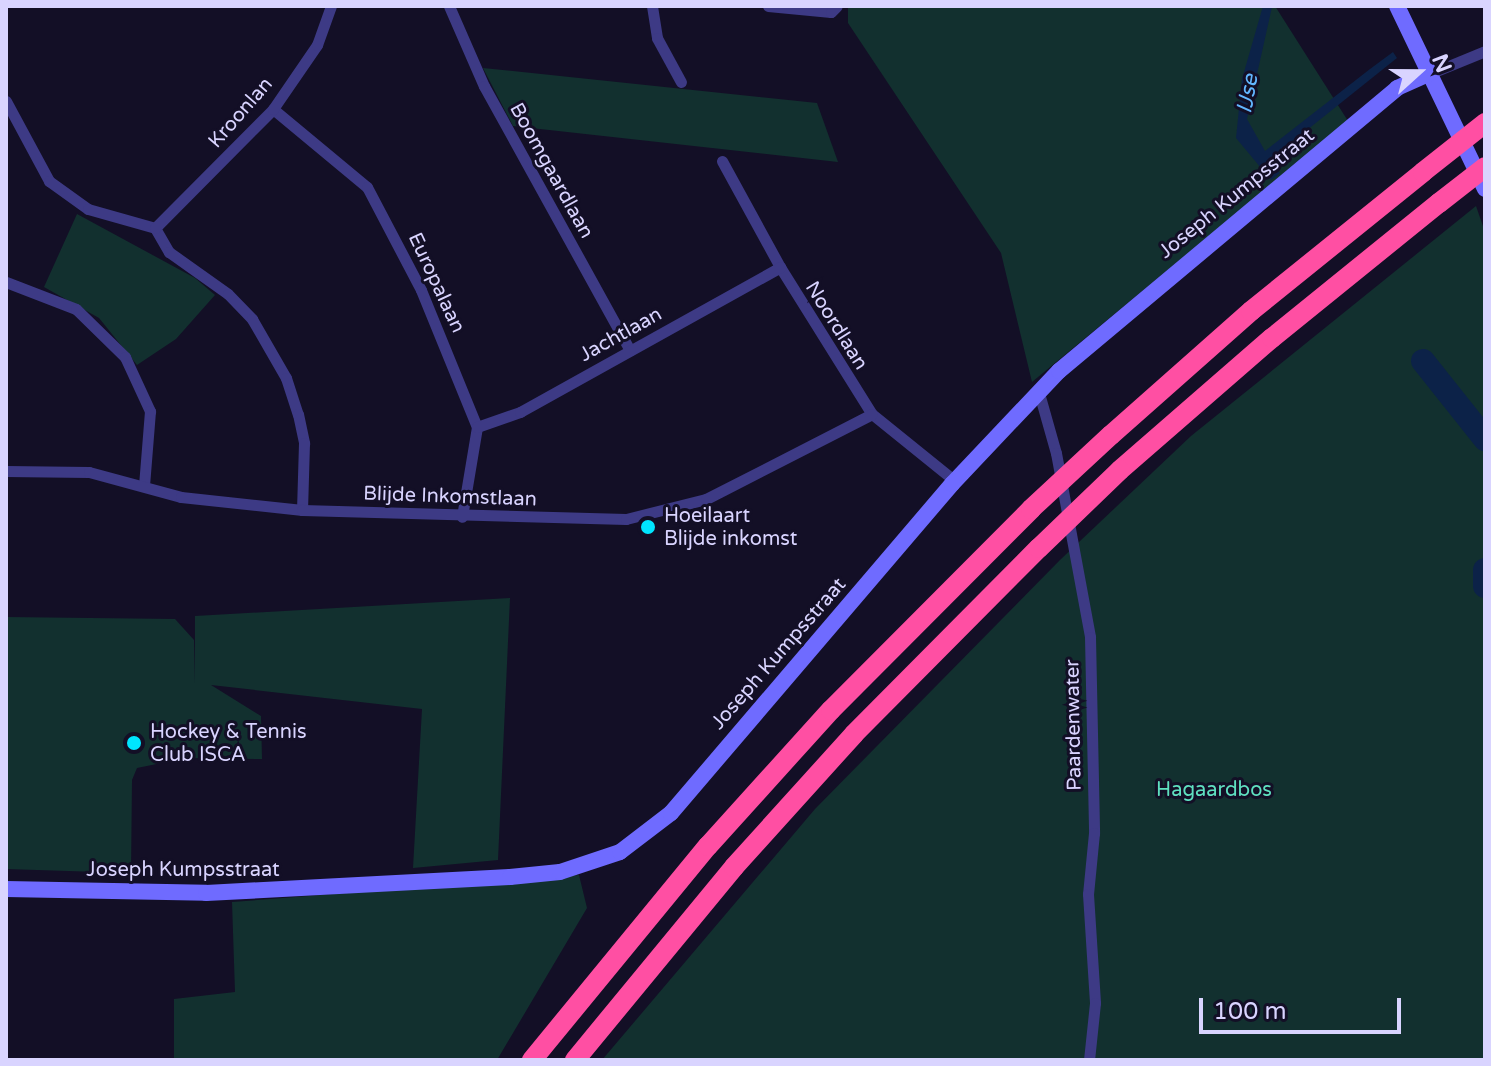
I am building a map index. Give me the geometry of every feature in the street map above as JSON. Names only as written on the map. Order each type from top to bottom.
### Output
[{"type":"highway","points":[[532,1060],[739,812],[944,593],[1111,435],[1251,311],[1485,123]]},
{"type":"highway","points":[[575,1060],[844,745],[1039,548],[1120,470],[1272,338],[1485,167]]},
{"type":"street","name":"Kroonlan","points":[[155,228],[273,109],[317,45],[331,6]]},
{"type":"street","name":"Boomgaardlaan","points":[[449,6],[484,86],[630,350]]},
{"type":"street","points":[[652,6],[657,38],[681,82]]},
{"type":"street","points":[[768,6],[831,12],[837,6]]},
{"type":"street","points":[[1397,6],[1485,189]]},
{"type":"street","points":[[1429,74],[1485,51]]},
{"type":"street","name":"Joseph Kumpsstraat","points":[[6,889],[275,891],[535,875],[604,860],[671,813],[955,481],[1039,393],[1155,287],[1397,88],[1429,74]]},
{"type":"street","points":[[6,101],[49,181],[67,197],[117,221],[155,228],[169,252],[228,294],[270,346],[286,378],[304,443],[302,510]]},
{"type":"street","name":"Europalaan","points":[[273,109],[345,164],[384,213],[443,338],[459,392],[477,427]]},
{"type":"street","name":"Noordlaan","points":[[722,161],[780,267],[872,414],[955,481]]},
{"type":"street","name":"Jachtlaan","points":[[477,427],[520,412],[780,267]]},
{"type":"street","points":[[6,282],[76,309],[125,357],[150,411],[144,486]]},
{"type":"street","name":"Paardenwater","points":[[1039,393],[1056,453],[1090,637],[1094,833],[1088,894],[1095,1003],[1089,1060]]},
{"type":"street","name":"Blijde Inkomstlaan","points":[[6,471],[89,472],[181,497],[302,510],[612,519],[667,512],[706,499],[872,414]]},
{"type":"street","points":[[462,517],[477,427]]},
{"type":"green space","points":[[848,6],[1275,6],[1348,121],[1032,382],[1001,253],[848,23]]},
{"type":"green space","points":[[483,68],[817,103],[838,162],[513,126]]},
{"type":"green space","name":"Hagaardbos","points":[[1476,206],[1485,232],[1485,1060],[602,1060],[815,809],[1060,560],[1191,436]]},
{"type":"green space","points":[[77,214],[195,278],[215,295],[176,339],[137,365],[99,318],[44,287]]},
{"type":"green space","points":[[510,598],[498,860],[413,868],[422,709],[211,685],[261,716],[262,759],[186,758],[137,768],[132,780],[131,873],[6,869],[6,617],[175,619],[194,640],[195,684],[195,616]]},
{"type":"green space","points":[[579,875],[587,908],[497,1060],[174,1060],[174,999],[235,992],[232,902]]},
{"type":"water","points":[[1263,6],[1272,7],[1247,119],[1265,151],[1393,52],[1397,58],[1277,154],[1272,163],[1280,173],[1271,180],[1236,138],[1242,79]]},
{"type":"waterway","name":"IJse","points":[[1423,361],[1485,439]]},
{"type":"waterway","name":"IJse","points":[[1485,570],[1485,586]]},
{"type":"place","name":"Hoeilaart Blijde inkomst","points":[[648,527]]},
{"type":"place","name":"Hockey & Tennis Club ISCA","points":[[134,743]]}]
